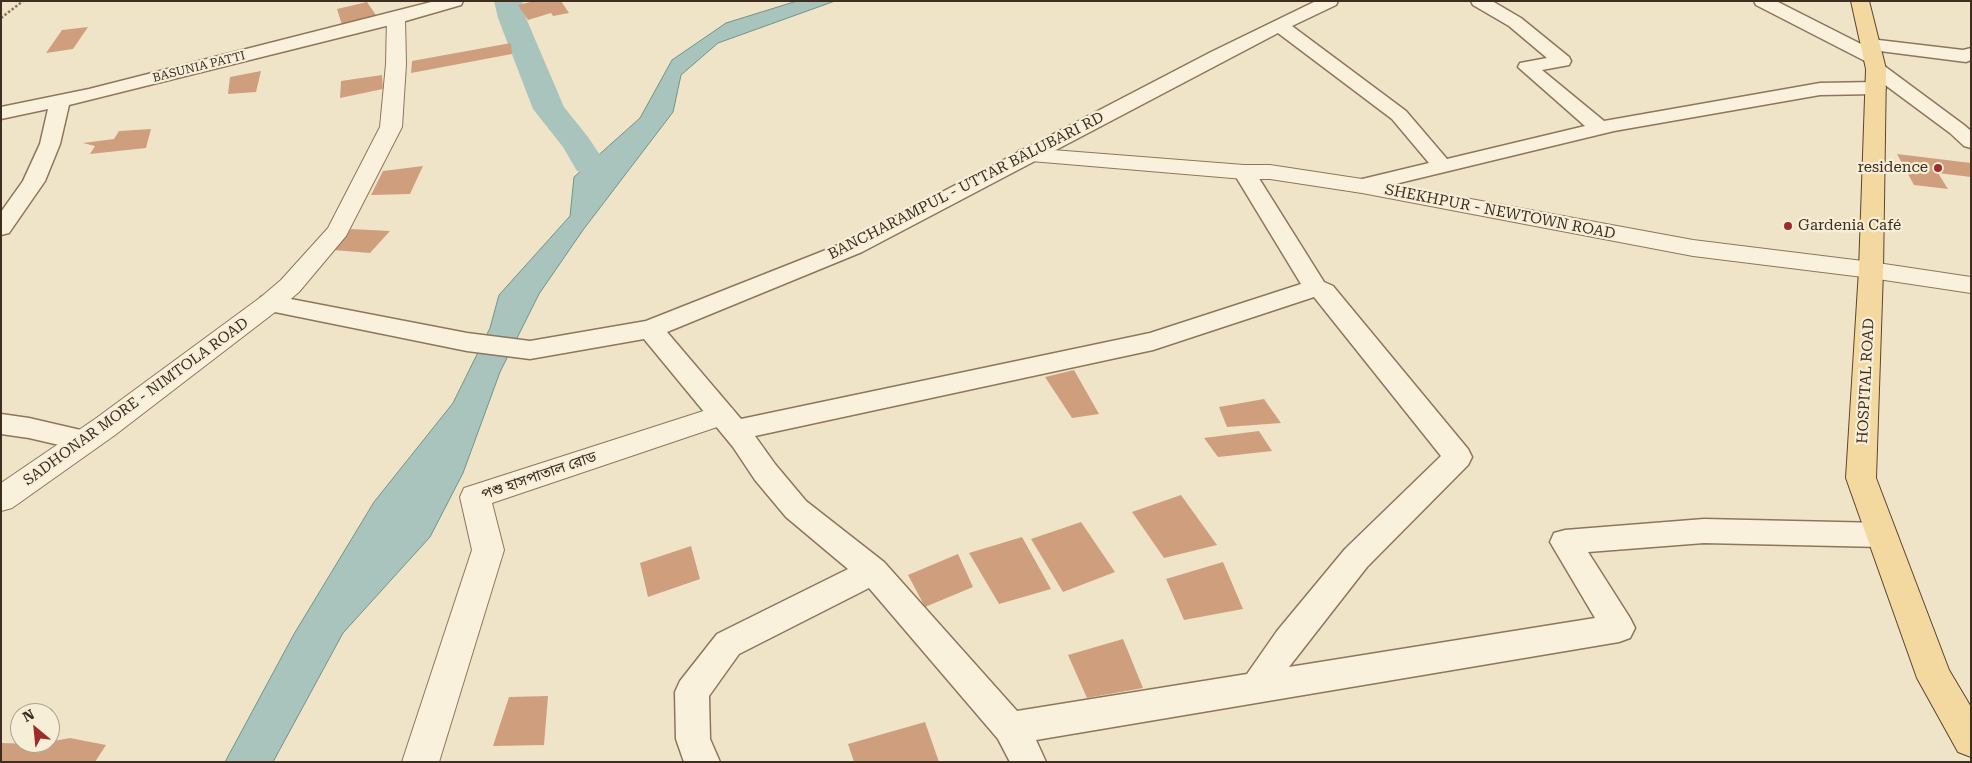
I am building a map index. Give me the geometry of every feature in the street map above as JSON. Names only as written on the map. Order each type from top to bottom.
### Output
[{"type":"main road","name":"HOSPITAL ROAD","points":[[1860,1],[1873,65],[1871,270],[1861,478],[1934,678],[1971,740]]},
{"type":"street","name":"BASUNIA PATTI","points":[[1,114],[60,101],[390,12],[455,1]]},
{"type":"street","name":"BANCHARAMPUL - UTTAR BALUBARI RD","points":[[270,303],[467,342],[530,350],[650,329],[854,247],[1027,155],[1330,1]]},
{"type":"street","points":[[1480,1],[1515,22],[1562,61],[1527,67],[1600,128]]},
{"type":"street","points":[[1762,1],[1873,65],[1957,129],[1971,142]]},
{"type":"street","name":"SADHONAR MORE - NIMTOLA ROAD","points":[[1,499],[85,441],[270,303],[290,286],[338,231],[391,127],[396,64],[390,12]]},
{"type":"street","points":[[1280,26],[1399,115],[1442,166]]},
{"type":"street","points":[[1362,186],[1600,128],[1820,90],[1873,65],[1966,56],[1971,52]]},
{"type":"street","points":[[1,228],[34,181],[50,144],[60,101]]},
{"type":"street","name":"SHEKHPUR - NEWTOWN ROAD","points":[[1027,155],[1244,172],[1270,172],[1362,186],[1693,248],[1871,270],[1971,286]]},
{"type":"street","points":[[1244,172],[1315,288],[1324,292],[1458,457],[1356,558],[1288,641],[1256,688]]},
{"type":"street","points":[[729,422],[1153,341],[1315,288]]},
{"type":"street","points":[[650,329],[729,422],[796,509],[873,571],[1010,728],[1029,762]]},
{"type":"street","name":"পশু হাসপাতাল রোড","points":[[420,762],[488,550],[475,497],[729,422]]},
{"type":"street","points":[[1,424],[29,428],[85,441]]},
{"type":"street","points":[[1010,728],[1618,628],[1565,542],[1704,531],[1882,536]]},
{"type":"street","points":[[702,762],[694,739],[692,692],[728,644],[873,571]]},
{"type":"path","points":[[1,18],[22,1]]},
{"type":"water","points":[[797,1],[835,1],[718,43],[681,75],[673,112],[583,230],[539,294],[500,372],[463,473],[430,537],[343,633],[273,762],[225,762],[294,634],[374,502],[453,403],[490,328],[499,295],[570,216],[574,177],[640,118],[672,60],[726,23]]},
{"type":"building","points":[[534,1],[561,1],[569,13],[553,16],[551,13],[528,20],[518,5]]},
{"type":"building","points":[[367,2],[378,18],[343,28],[337,9]]},
{"type":"building","points":[[88,27],[73,49],[46,53],[62,30]]},
{"type":"building","points":[[511,43],[512,54],[411,73],[412,61]]},
{"type":"building","points":[[261,71],[256,92],[228,94],[230,77]]},
{"type":"building","points":[[382,75],[383,89],[340,98],[341,81]]},
{"type":"building","points":[[151,129],[146,148],[90,154],[95,146],[83,143],[114,139],[119,131]]},
{"type":"building","name":"residence","points":[[1897,154],[1971,163],[1971,177],[1938,173],[1948,189],[1914,185]]},
{"type":"building","points":[[423,166],[410,194],[371,195],[383,171]]},
{"type":"building","points":[[351,229],[390,231],[370,253],[333,250]]},
{"type":"building","points":[[1074,370],[1099,414],[1072,418],[1045,377]]},
{"type":"building","points":[[1264,399],[1281,423],[1227,427],[1219,407]]},
{"type":"building","points":[[1259,431],[1272,451],[1218,457],[1204,438]]},
{"type":"building","points":[[1181,495],[1217,545],[1164,558],[1132,512]]},
{"type":"building","points":[[1081,522],[1115,572],[1063,592],[1031,539]]},
{"type":"building","points":[[1022,537],[1051,589],[999,604],[969,553]]},
{"type":"building","points":[[691,546],[700,579],[648,597],[640,563]]},
{"type":"building","points":[[958,554],[973,587],[925,607],[908,575]]},
{"type":"building","points":[[1223,562],[1243,609],[1184,620],[1166,579]]},
{"type":"building","points":[[1123,639],[1143,688],[1087,698],[1068,655]]},
{"type":"building","points":[[548,696],[544,745],[493,746],[509,697]]},
{"type":"building","points":[[925,722],[939,762],[854,762],[848,744]]},
{"type":"building","points":[[70,738],[106,745],[95,762],[1,762],[1,743],[10,743],[10,753],[60,753],[60,740]]},
{"type":"waterway","points":[[508,1],[512,18],[549,109],[577,144],[589,164]]},
{"type":"place","name":"residence","points":[[1938,168]]},
{"type":"place","name":"Gardenia Café","points":[[1788,226]]}]
